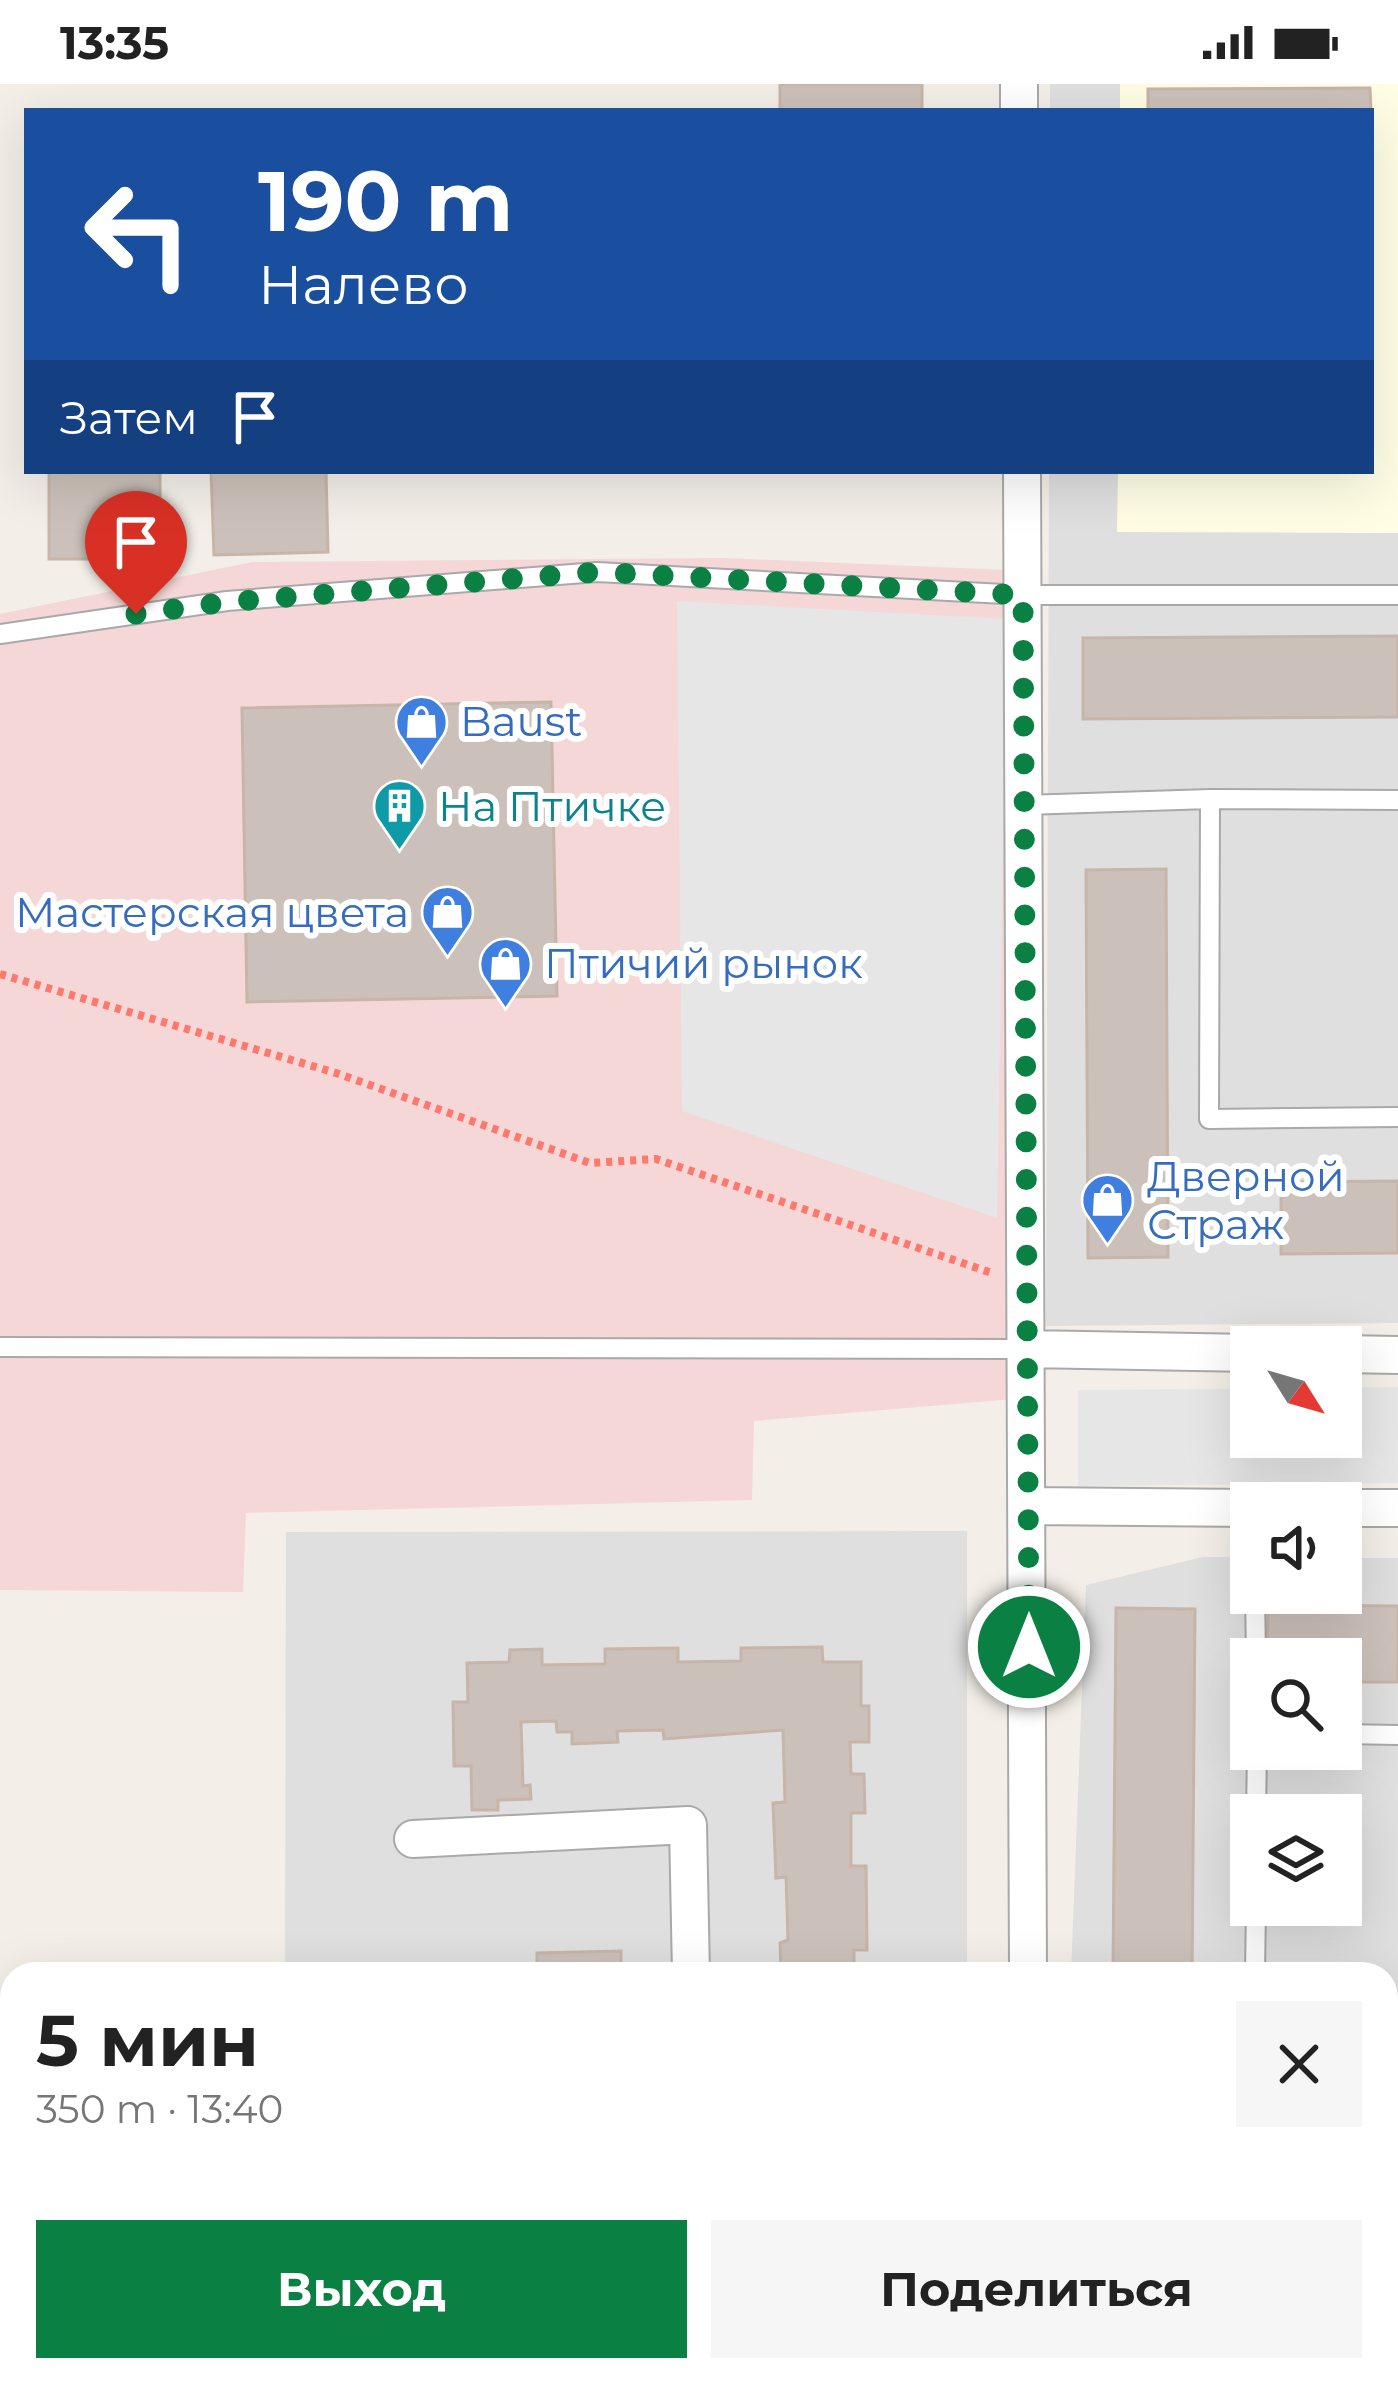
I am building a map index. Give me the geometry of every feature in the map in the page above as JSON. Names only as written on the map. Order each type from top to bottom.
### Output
[{"type":"street","points":[[1022,474],[1028,1962]]},
{"type":"street","points":[[1028,1349],[1230,1353]]},
{"type":"street","points":[[1362,1354],[1398,1354]]},
{"type":"street","points":[[1029,1506],[1230,1508]]},
{"type":"street","points":[[1362,1508],[1398,1508]]},
{"type":"street","points":[[413,1839],[688,1825],[692,1962]]},
{"type":"lane","points":[[0,634],[227,602],[597,572],[1023,595],[1398,595]]},
{"type":"lane","points":[[1210,799],[1209,1119],[1398,1117]]},
{"type":"lane","points":[[1024,805],[1398,800]]},
{"type":"lane","points":[[0,1347],[1028,1349]]},
{"type":"lane","points":[[1362,1735],[1398,1735]]},
{"type":"lane","points":[[1255,1962],[1256,1926]]},
{"type":"path","points":[[0,974],[336,1073],[590,1163],[656,1159],[1028,1285]]},
{"type":"shaded area","points":[[1050,84],[1398,84],[1398,1323],[1046,1326],[1049,474],[1374,474],[1374,108],[1050,108]]},
{"type":"shaded area","points":[[1120,84],[1398,84],[1398,533],[1117,532],[1118,474],[1374,474],[1374,108],[1120,108]]},
{"type":"shaded area","name":"Птичий рынок","points":[[725,558],[1006,570],[1014,1399],[754,1421],[752,1500],[246,1513],[243,1592],[0,1590],[0,614],[252,562]]},
{"type":"shaded area","points":[[677,601],[1007,619],[997,1218],[682,1111]]},
{"type":"shaded area","points":[[1398,1387],[1398,1483],[1078,1486],[1078,1390],[1230,1389],[1230,1458],[1362,1458],[1362,1388]]},
{"type":"shaded area","points":[[967,1531],[967,1962],[285,1962],[286,1532]]},
{"type":"shaded area","points":[[1203,1557],[1230,1557],[1230,1614],[1362,1614],[1362,1558],[1398,1558],[1398,1962],[1071,1962],[1086,1585]]},
{"type":"building","points":[[780,84],[922,84],[922,108],[780,108]]},
{"type":"building","points":[[1370,88],[1371,108],[1148,108],[1148,89]]},
{"type":"building","points":[[49,474],[160,474],[160,559],[49,559]]},
{"type":"building","points":[[211,474],[326,474],[328,552],[214,555]]},
{"type":"building","points":[[1398,636],[1398,717],[1083,719],[1083,638]]},
{"type":"building","name":"На Птичке","points":[[551,702],[557,996],[247,1002],[242,708]]},
{"type":"building","points":[[1166,869],[1168,1257],[1088,1258],[1086,870]]},
{"type":"building","points":[[1398,1181],[1398,1253],[1281,1254],[1281,1182]]},
{"type":"building","points":[[1362,1606],[1398,1606],[1398,1682],[1362,1682],[1362,1638],[1267,1638],[1268,1614],[1362,1614]]},
{"type":"building","points":[[1116,1608],[1195,1609],[1192,1962],[1113,1962]]},
{"type":"building","points":[[822,1647],[823,1662],[861,1662],[861,1706],[869,1706],[869,1742],[850,1742],[851,1774],[864,1774],[865,1813],[851,1813],[851,1866],[866,1866],[867,1950],[854,1950],[854,1962],[781,1962],[780,1943],[788,1940],[786,1877],[776,1878],[773,1803],[785,1802],[783,1730],[664,1739],[663,1730],[617,1731],[618,1742],[572,1744],[572,1732],[557,1732],[556,1721],[521,1722],[523,1786],[530,1785],[531,1799],[498,1800],[498,1810],[472,1810],[471,1766],[454,1766],[453,1702],[468,1702],[467,1663],[509,1662],[510,1650],[542,1649],[542,1665],[605,1664],[605,1649],[678,1648],[678,1662],[741,1661],[741,1648]]},
{"type":"building","points":[[621,1951],[621,1962],[537,1962],[537,1953]]},
{"type":"place","name":"Baust","points":[[421,767]]},
{"type":"place","name":"На Птичке","points":[[399,852]]},
{"type":"place","name":"Мастерская цвета","points":[[448,958]]},
{"type":"place","name":"Птичий рынок","points":[[505,1009]]},
{"type":"place","name":"Дверной Страж","points":[[1108,1246]]},
{"type":"route","points":[[136,614],[227,602],[597,572],[1023,595],[1029,1647]]}]
